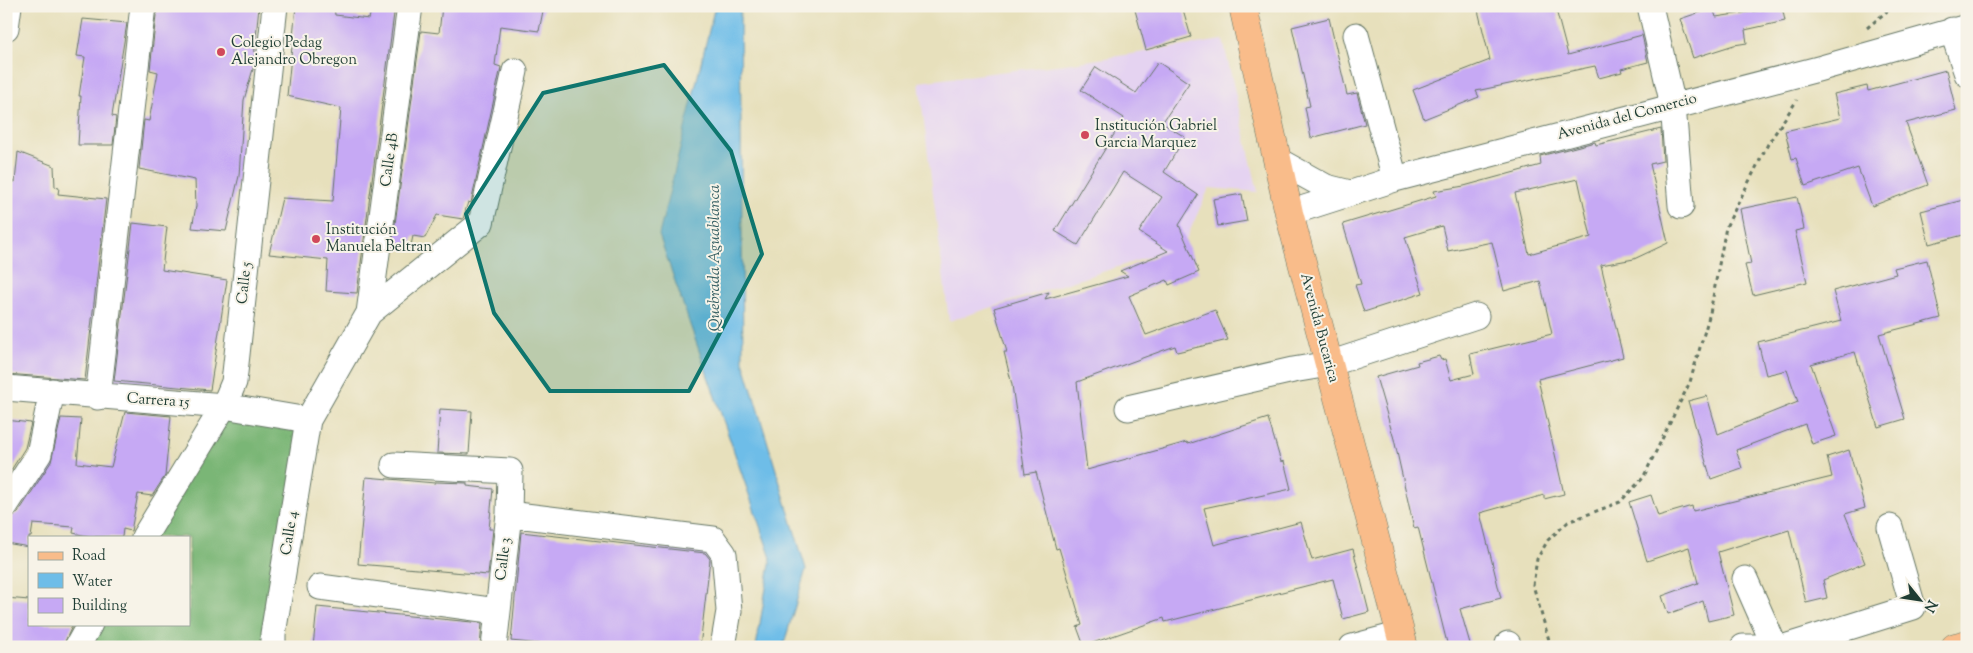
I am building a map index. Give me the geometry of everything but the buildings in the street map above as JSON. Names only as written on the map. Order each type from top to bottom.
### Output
[{"type":"main road","name":"Avenida Bucarica","points":[[1245,6],[1244,11],[1289,213],[1403,641]]},
{"type":"main road","points":[[1956,647],[1967,644]]},
{"type":"street","points":[[6,28],[9,6]]},
{"type":"street","points":[[98,397],[143,6]]},
{"type":"street","name":"Calle 5","points":[[145,536],[224,406],[234,382],[275,6]]},
{"type":"street","name":"Calle 4B","points":[[369,314],[410,6]]},
{"type":"street","points":[[1650,6],[1673,105],[1681,206]]},
{"type":"street","points":[[1959,28],[1967,74]]},
{"type":"street","name":"Avenida del Comercio","points":[[1289,213],[1395,179],[1673,105],[1818,69],[1959,28]]},
{"type":"street","points":[[1356,35],[1395,179]]},
{"type":"street","points":[[308,420],[369,314],[481,223],[515,71]]},
{"type":"street","points":[[1277,160],[1326,187],[1350,193]]},
{"type":"street","points":[[1128,408],[1293,370],[1329,364],[1476,316]]},
{"type":"street","name":"Carrera 15","points":[[6,388],[224,406],[308,420]]},
{"type":"street","points":[[6,504],[39,454],[52,391]]},
{"type":"street","name":"Calle 4","points":[[273,647],[273,634],[308,420]]},
{"type":"street","name":"Calle 3","points":[[394,465],[510,471],[509,514],[494,647]]},
{"type":"street","points":[[509,514],[713,539],[724,554],[730,611],[723,647]]},
{"type":"street","points":[[1784,647],[1913,607],[1890,527]]},
{"type":"street","points":[[1745,578],[1775,647]]},
{"type":"street","points":[[320,586],[497,611]]},
{"type":"street","points":[[77,647],[89,626]]},
{"type":"street","points":[[1352,647],[1403,641]]},
{"type":"street","points":[[1743,647],[1766,647]]},
{"type":"path","points":[[1863,31],[1893,6]]},
{"type":"path","points":[[1551,647],[1533,585],[1537,559],[1548,540],[1568,522],[1620,502],[1643,478],[1690,382],[1710,313],[1726,227],[1768,144],[1818,69]]},
{"type":"highlighted area","points":[[664,65],[731,151],[762,254],[689,391],[550,391],[494,313],[466,214],[543,93]]},
{"type":"shaded area","name":"Institución Gabriel Garcia Marquez","points":[[1223,40],[1258,192],[1209,188],[1183,246],[949,321],[919,82],[1073,63]]},
{"type":"green space","points":[[225,413],[306,421],[269,647],[88,647],[100,626],[190,626],[190,536],[154,536]]},
{"type":"water","name":"Quebrada Aguablanca","points":[[715,6],[740,6],[743,361],[806,569],[783,647],[756,647],[771,558],[659,235]]},
{"type":"place","name":"Colegio Pedag Alejandro Obregon","points":[[221,52]]},
{"type":"place","name":"Institución Gabriel Garcia Marquez","points":[[1085,135]]},
{"type":"place","name":"Institución Manuela Beltran","points":[[316,239]]}]
